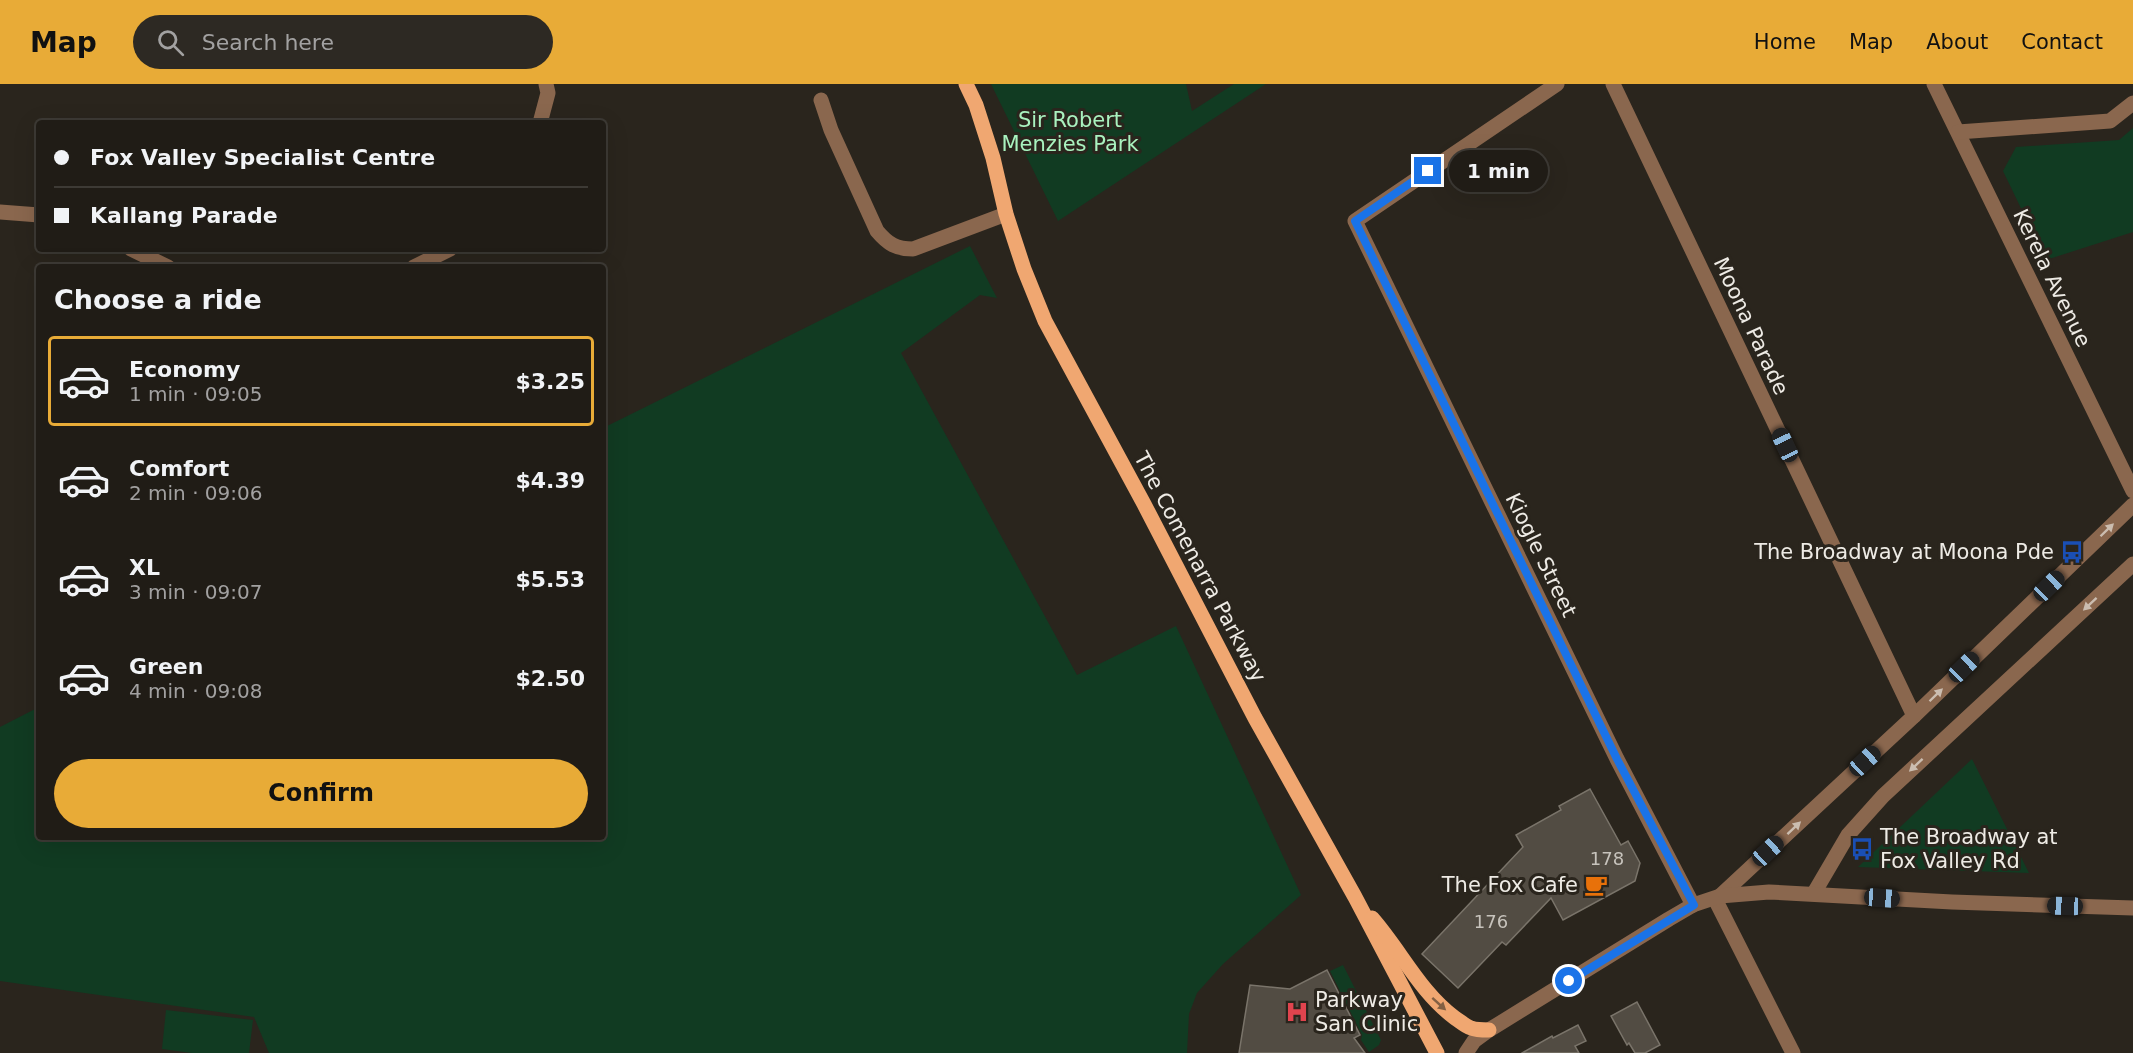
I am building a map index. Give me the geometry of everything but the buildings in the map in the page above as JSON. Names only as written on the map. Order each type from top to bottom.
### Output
[{"type":"main road","name":"The Comenarra Parkway","points":[[966,84],[976,105],[993,158],[1006,214],[1024,269],[1045,321],[1144,504],[1255,718],[1355,897],[1437,1053]]},
{"type":"main road","points":[[1355,897],[1392,941],[1432,999],[1466,1026],[1489,1030]]},
{"type":"street","points":[[541,120],[548,93],[546,84]]},
{"type":"street","name":"Kiogle Street","points":[[1557,84],[1355,221],[1617,759],[1694,905]]},
{"type":"street","name":"Moona Parade","points":[[1613,84],[1914,716]]},
{"type":"street","name":"Kerela Avenue","points":[[1934,84],[2133,491]]},
{"type":"street","points":[[821,100],[831,130],[877,231],[888,244],[899,249],[913,249],[1006,214]]},
{"type":"street","points":[[1958,132],[2110,121],[2133,103]]},
{"type":"street","points":[[0,212],[36,215]]},
{"type":"street","points":[[137,252],[162,264]]},
{"type":"street","points":[[420,264],[444,252]]},
{"type":"street","points":[[1717,898],[1914,716],[2133,505]]},
{"type":"street","points":[[1814,893],[1848,835],[1883,796],[2133,564]]},
{"type":"street","points":[[1466,1053],[1474,1041],[1489,1030],[1694,905],[1717,898],[1769,892],[1814,893],[1952,902],[2133,908]]},
{"type":"street","points":[[1717,898],[1793,1053]]},
{"type":"green space","name":"Sir Robert Menzies Park","points":[[991,84],[1186,84],[1192,111],[1234,84],[1266,84],[1058,221]]},
{"type":"green space","points":[[2133,128],[2133,232],[2046,260],[2003,171],[2016,147],[2119,140]]},
{"type":"green space","points":[[970,246],[997,298],[980,295],[901,353],[1077,675],[1176,626],[1301,895],[1223,964],[1197,993],[1189,1014],[1187,1053],[269,1053],[254,1017],[0,981],[0,727],[36,709],[36,840],[606,840],[606,427]]},
{"type":"green space","points":[[1972,759],[2029,873],[1858,867]]},
{"type":"green space","points":[[1343,965],[1381,1040],[1379,1045],[1369,1052],[1361,1040],[1362,1035],[1330,971]]},
{"type":"green space","points":[[166,1010],[253,1020],[249,1053],[192,1053],[162,1049]]},
{"type":"place","name":"The Broadway at Moona Pde","points":[[2072,552]]},
{"type":"place","name":"The Broadway at Fox Valley Rd","points":[[1862,849]]},
{"type":"place","name":"The Fox Cafe","points":[[1596,885]]},
{"type":"place","name":"Parkway San Clinic","points":[[1297,1012]]},
{"type":"route","points":[[1428,171],[1355,221],[1617,759],[1694,905],[1569,981]]}]
